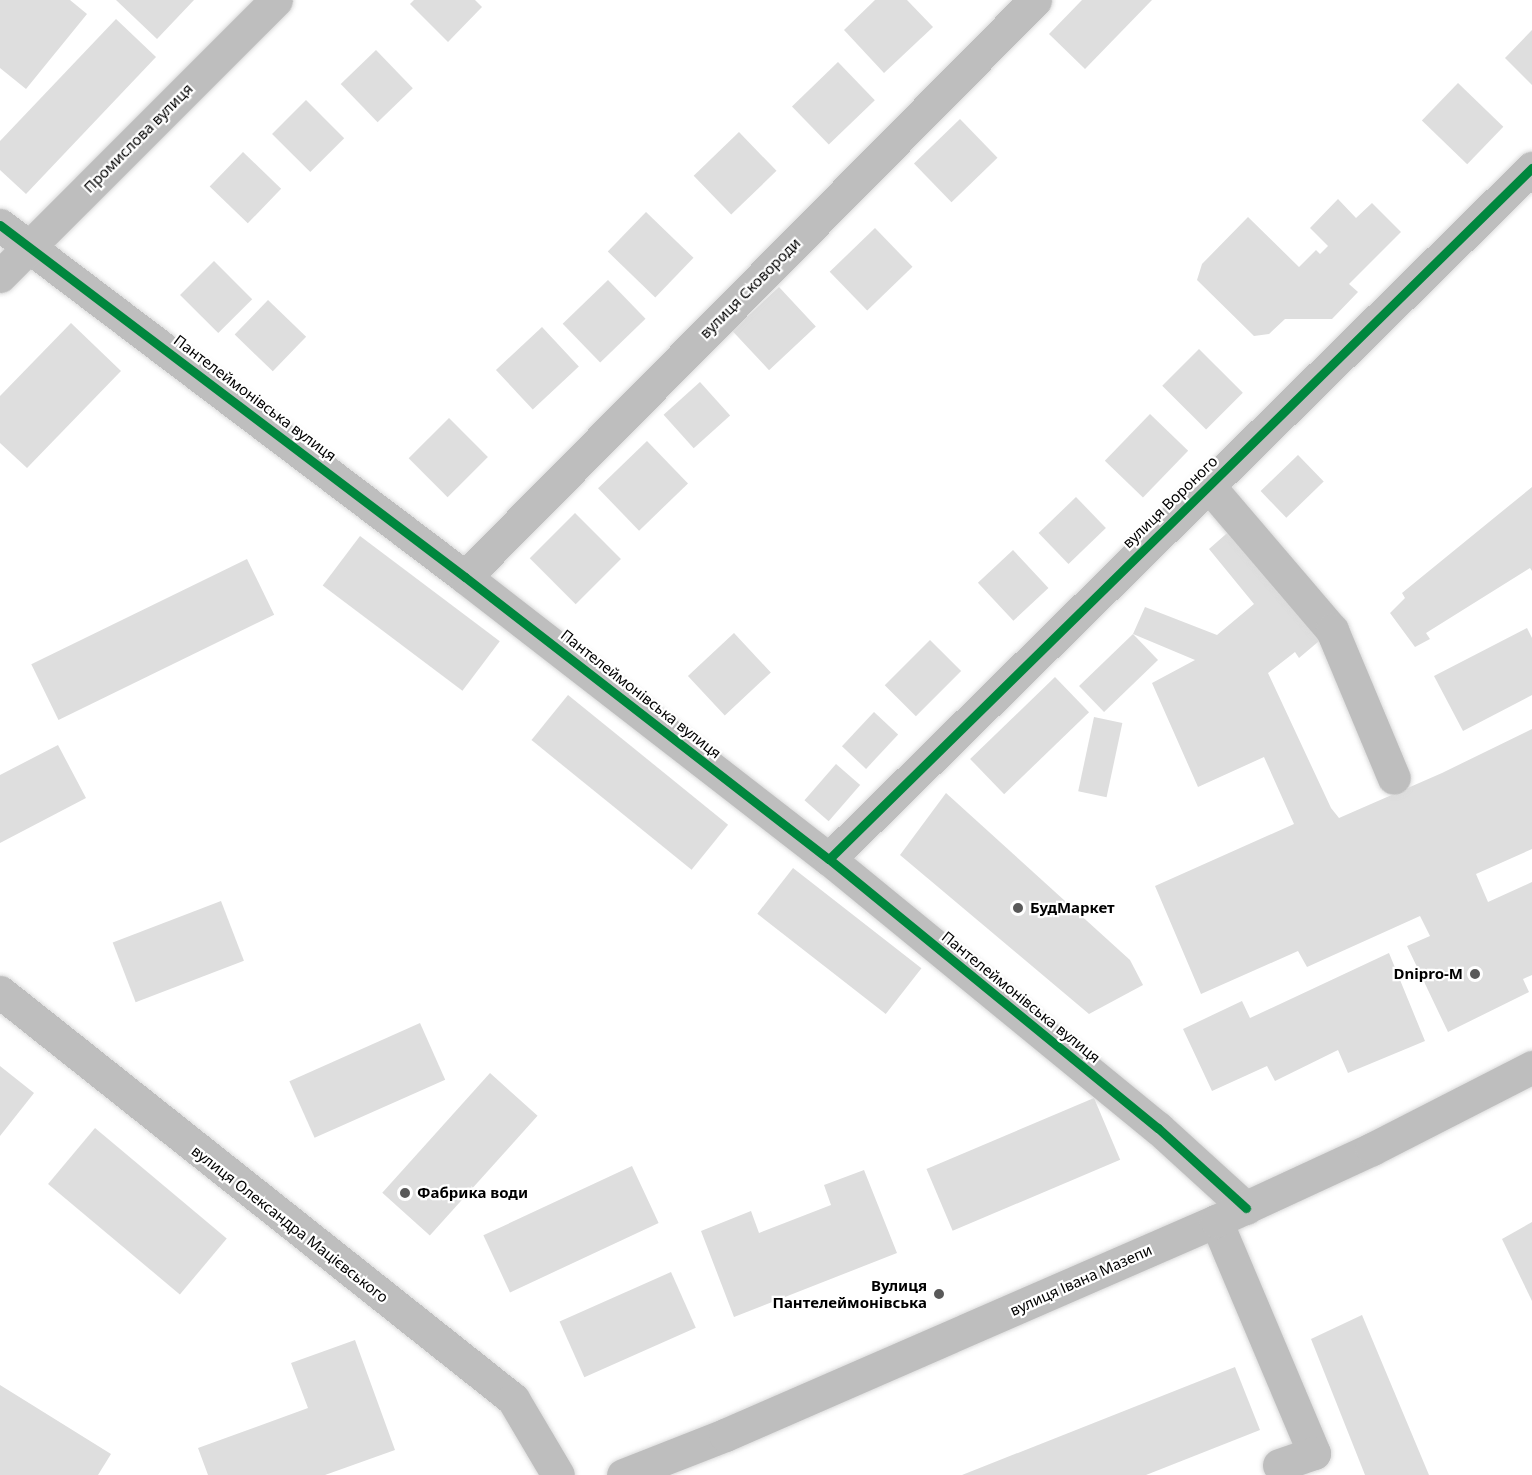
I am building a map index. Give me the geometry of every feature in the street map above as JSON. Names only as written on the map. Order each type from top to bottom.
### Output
[{"type":"street","name":"Промислова вулиця","points":[[0,276],[276,0]]},
{"type":"street","name":"вулиця Сковороди","points":[[465,577],[1035,0]]},
{"type":"street","name":"вулиця Вороного","points":[[829,858],[1532,168]]},
{"type":"street","name":"Пантелеймонівська вулиця","points":[[0,225],[465,577],[829,858],[1158,1128],[1246,1208]]},
{"type":"street","points":[[1208,485],[1332,630],[1394,778]]},
{"type":"street","name":"вулиця Олександра Мацієвського","points":[[0,992],[513,1400],[558,1475]]},
{"type":"street","name":"вулиця Івана Мазепи","points":[[623,1475],[725,1435],[1246,1208],[1372,1149],[1532,1067]]},
{"type":"street","points":[[1216,1221],[1314,1452],[1272,1472]]},
{"type":"building","points":[[0,0],[70,0],[87,14],[26,89],[0,68]]},
{"type":"building","points":[[116,0],[194,0],[157,39]]},
{"type":"building","points":[[414,0],[475,0],[482,7],[448,42],[410,4]]},
{"type":"building","points":[[875,0],[907,0],[933,27],[884,73],[844,30]]},
{"type":"building","points":[[1082,0],[1152,0],[1085,69],[1049,34]]},
{"type":"building","points":[[116,19],[156,57],[26,194],[0,170],[0,141]]},
{"type":"building","points":[[1532,30],[1532,85],[1505,58]]},
{"type":"building","points":[[376,50],[413,88],[378,122],[341,84]]},
{"type":"building","points":[[838,62],[875,100],[829,145],[792,106]]},
{"type":"building","points":[[1458,83],[1503,127],[1467,164],[1422,120]]},
{"type":"building","points":[[306,100],[344,138],[310,172],[272,134]]},
{"type":"building","points":[[960,119],[998,158],[951,202],[914,163]]},
{"type":"building","points":[[739,132],[777,171],[731,215],[694,176]]},
{"type":"building","points":[[243,152],[281,189],[248,223],[210,187]]},
{"type":"building","points":[[1338,199],[1356,218],[1372,203],[1401,232],[1349,284],[1358,292],[1332,319],[1285,319],[1269,334],[1254,336],[1197,280],[1202,264],[1248,217],[1299,267],[1316,250],[1320,254],[1328,246],[1310,228]]},
{"type":"building","points":[[646,212],[693,258],[655,297],[608,252]]},
{"type":"building","points":[[875,228],[913,267],[867,311],[830,272]]},
{"type":"building","points":[[214,261],[252,299],[218,333],[180,295]]},
{"type":"building","points":[[608,280],[646,319],[600,363],[563,324]]},
{"type":"building","points":[[779,287],[816,326],[769,370],[732,331]]},
{"type":"building","points":[[268,300],[306,337],[273,371],[235,335]]},
{"type":"building","points":[[71,323],[121,371],[27,468],[0,443],[0,396]]},
{"type":"building","points":[[542,327],[579,366],[533,409],[496,370]]},
{"type":"building","points":[[1199,349],[1243,393],[1206,430],[1162,386]]},
{"type":"building","points":[[700,382],[730,415],[694,448],[664,415]]},
{"type":"building","points":[[1150,414],[1188,451],[1143,498],[1105,461]]},
{"type":"building","points":[[449,418],[488,457],[448,497],[409,458]]},
{"type":"building","points":[[647,441],[688,483],[639,531],[598,488]]},
{"type":"building","points":[[1298,455],[1324,482],[1286,518],[1261,491]]},
{"type":"building","points":[[1532,487],[1532,571],[1530,568],[1426,633],[1430,639],[1415,647],[1390,613],[1405,598],[1402,593]]},
{"type":"building","points":[[1076,497],[1106,528],[1068,564],[1039,533]]},
{"type":"building","points":[[575,513],[621,559],[576,604],[530,558]]},
{"type":"building","points":[[1234,527],[1325,636],[1299,658],[1295,652],[1268,673],[1331,808],[1339,818],[1442,773],[1532,729],[1532,849],[1476,874],[1488,902],[1532,882],[1532,975],[1523,979],[1529,992],[1448,1032],[1407,946],[1430,936],[1420,916],[1307,967],[1298,951],[1201,994],[1155,886],[1294,824],[1264,757],[1198,787],[1152,683],[1195,660],[1133,634],[1145,607],[1217,635],[1254,604],[1209,549]]},
{"type":"building","points":[[360,536],[500,641],[462,691],[323,586]]},
{"type":"building","points":[[1013,550],[1048,588],[1013,621],[978,583]]},
{"type":"building","points":[[247,559],[274,615],[58,720],[31,664]]},
{"type":"building","points":[[1527,628],[1532,638],[1532,695],[1463,731],[1434,676]]},
{"type":"building","points":[[734,633],[771,672],[725,715],[688,676]]},
{"type":"building","points":[[1133,634],[1158,660],[1104,712],[1079,686]]},
{"type":"building","points":[[930,640],[961,671],[916,716],[885,685]]},
{"type":"building","points":[[1055,677],[1089,712],[1004,794],[970,759]]},
{"type":"building","points":[[568,695],[728,825],[692,870],[531,740]]},
{"type":"building","points":[[874,712],[898,735],[866,769],[842,746]]},
{"type":"building","points":[[1094,717],[1122,723],[1107,797],[1078,791]]},
{"type":"building","points":[[58,745],[86,798],[0,843],[0,775]]},
{"type":"building","points":[[836,764],[860,785],[829,821],[805,800]]},
{"type":"building","name":"БудМаркет","points":[[946,793],[1130,960],[1143,985],[1089,1014],[900,855]]},
{"type":"building","points":[[793,868],[921,968],[886,1014],[757,914]]},
{"type":"building","points":[[221,901],[244,961],[136,1002],[113,943]]},
{"type":"building","points":[[1389,953],[1425,1041],[1348,1073],[1338,1050],[1275,1081],[1267,1066],[1212,1091],[1183,1029],[1242,1001],[1250,1018]]},
{"type":"building","points":[[420,1023],[445,1080],[315,1138],[289,1081]]},
{"type":"building","points":[[0,1066],[34,1093],[0,1136]]},
{"type":"building","points":[[490,1073],[538,1116],[430,1235],[382,1193]]},
{"type":"building","points":[[1094,1098],[1120,1160],[953,1231],[926,1169]]},
{"type":"building","points":[[95,1128],[227,1239],[180,1294],[48,1184]]},
{"type":"building","points":[[632,1166],[659,1223],[510,1292],[483,1235]]},
{"type":"building","points":[[864,1170],[897,1253],[734,1317],[701,1231],[751,1211],[759,1233],[831,1205],[824,1185]]},
{"type":"building","points":[[1532,1222],[1532,1301],[1502,1239]]},
{"type":"building","points":[[671,1272],[696,1328],[584,1377],[560,1322]]},
{"type":"building","points":[[1362,1315],[1429,1475],[1365,1475],[1311,1339]]},
{"type":"building","points":[[355,1340],[395,1450],[325,1475],[208,1475],[198,1448],[308,1408],[291,1363]]},
{"type":"building","points":[[1235,1367],[1260,1430],[1146,1475],[962,1475]]},
{"type":"building","points":[[0,1385],[111,1454],[98,1475],[0,1475]]},
{"type":"cycle path","points":[[829,859],[1532,168]]},
{"type":"cycle path","points":[[0,225],[465,577],[829,859],[1158,1128],[1246,1208]]},
{"type":"place","name":"БудМаркет","points":[[1018,908]]},
{"type":"place","name":"Dnipro-M","points":[[1475,974]]},
{"type":"place","name":"Фабрика води","points":[[405,1193]]},
{"type":"place","name":"Вулиця Пантелеймонівська","points":[[939,1294]]}]
